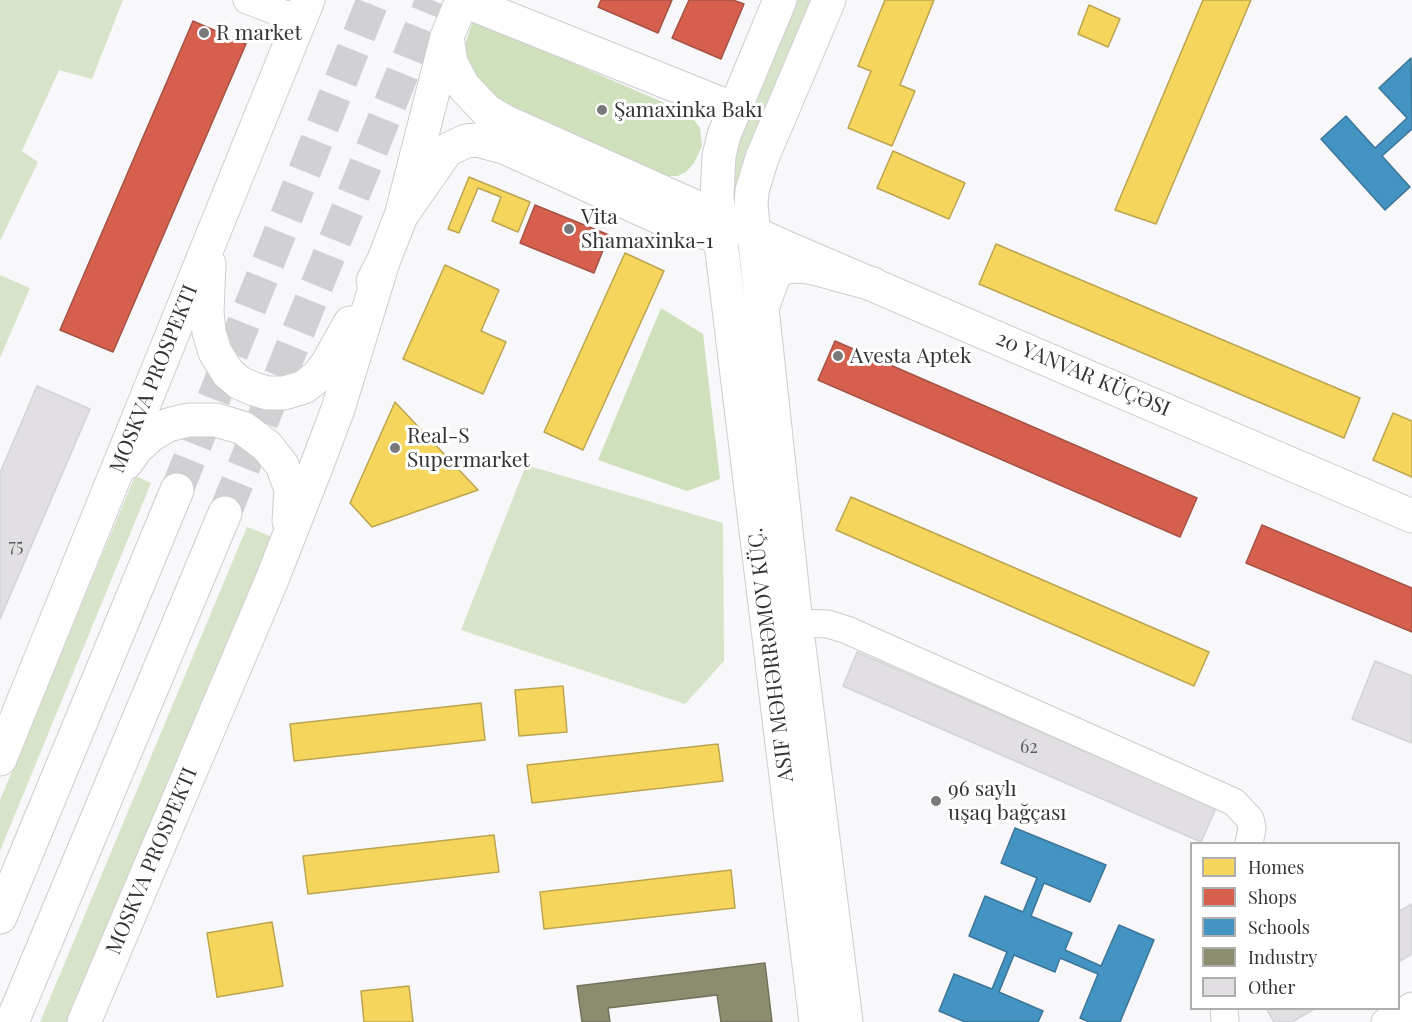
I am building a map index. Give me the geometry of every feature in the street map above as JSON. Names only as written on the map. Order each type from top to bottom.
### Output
[{"type":"main road","points":[[212,236],[207,312],[209,332],[215,352],[228,373],[254,389],[267,393],[284,393],[304,387],[318,376],[335,351],[383,262],[401,216],[447,37],[462,0],[734,109]]},
{"type":"main road","name":"ASIF MƏHƏRRƏMOV KÜÇ.","points":[[780,0],[734,109],[719,156],[717,195],[816,1022]]},
{"type":"main road","name":"ASIF MƏHƏRRƏMOV KÜÇ.","points":[[829,0],[759,166],[752,191],[753,233],[796,623],[846,1022]]},
{"type":"main road","name":"MOSKVA PROSPEKTI","points":[[0,759],[304,10]]},
{"type":"main road","points":[[447,37],[451,63],[456,75],[474,98],[494,116],[719,226]]},
{"type":"main road","points":[[401,216],[447,150],[466,141],[477,140],[504,147],[663,219],[697,231],[719,226]]},
{"type":"main road","name":"20 YANVAR KÜÇƏSI","points":[[719,226],[753,233],[1412,516]]},
{"type":"main road","name":"MOSKVA PROSPEKTI","points":[[84,1022],[271,582],[339,410],[383,262]]},
{"type":"main road","points":[[761,299],[778,271],[786,267],[814,268],[873,284]]},
{"type":"main road","points":[[110,486],[136,449],[168,425],[188,420],[216,420],[243,428],[267,446],[282,465],[291,489],[291,511],[284,546]]},
{"type":"main road","points":[[0,916],[177,490]]},
{"type":"main road","points":[[12,1022],[225,513]]},
{"type":"street","points":[[247,0],[304,10]]},
{"type":"street","points":[[796,623],[828,624],[847,630],[1234,802],[1250,819],[1252,828],[1249,842]]},
{"type":"street","points":[[1385,1022],[1412,1006]]},
{"type":"green space","points":[[0,0],[123,0],[92,79],[59,70],[22,151],[38,162],[0,241]]},
{"type":"green space","points":[[797,0],[814,0],[741,199],[732,199],[734,156]]},
{"type":"green space","points":[[473,20],[691,116],[700,128],[702,146],[694,163],[686,172],[678,176],[659,176],[513,114],[466,67],[464,48]]},
{"type":"green space","points":[[0,275],[30,288],[0,358]]},
{"type":"green space","points":[[661,308],[703,334],[720,479],[687,491],[598,460]]},
{"type":"green space","points":[[526,465],[723,523],[724,661],[685,704],[461,630]]},
{"type":"green space","points":[[135,476],[151,483],[0,851],[0,800]]},
{"type":"green space","points":[[247,527],[275,538],[66,1022],[40,1022]]},
{"type":"building: Homes","points":[[885,0],[934,0],[900,85],[915,91],[892,146],[848,128],[871,71],[858,66]]},
{"type":"building: Homes","points":[[1203,0],[1251,0],[1156,224],[1115,210]]},
{"type":"building: Homes","points":[[1089,5],[1120,19],[1108,47],[1078,34]]},
{"type":"building: Homes","points":[[893,151],[965,183],[949,219],[877,188]]},
{"type":"building: Homes","points":[[469,177],[530,202],[518,232],[492,221],[501,197],[478,188],[459,233],[448,229]]},
{"type":"building: Homes","points":[[996,244],[1360,398],[1344,438],[979,284]]},
{"type":"building: Homes","points":[[625,253],[664,271],[583,450],[544,432]]},
{"type":"building: Homes","points":[[445,265],[499,290],[481,331],[506,342],[483,394],[403,359]]},
{"type":"building: Homes","points":[[395,402],[478,490],[372,527],[350,503]]},
{"type":"building: Homes","points":[[1393,413],[1412,421],[1412,477],[1373,460]]},
{"type":"building: Homes","points":[[851,497],[1209,652],[1194,686],[836,530]]},
{"type":"building: Homes","points":[[563,686],[567,732],[519,736],[515,690]]},
{"type":"building: Homes","points":[[481,703],[485,740],[294,761],[290,724]]},
{"type":"building: Homes","points":[[718,744],[723,781],[532,803],[527,765]]},
{"type":"building: Homes","points":[[494,835],[499,872],[308,894],[303,856]]},
{"type":"building: Homes","points":[[731,870],[735,908],[544,929],[540,892]]},
{"type":"building: Homes","points":[[272,922],[283,986],[217,997],[207,933]]},
{"type":"building: Homes","points":[[409,986],[413,1022],[364,1022],[361,991]]},
{"type":"building: Shops","points":[[601,0],[672,0],[658,33],[598,7]]},
{"type":"building: Shops","points":[[689,0],[733,0],[744,4],[721,59],[672,38]]},
{"type":"building: Shops","points":[[193,21],[246,44],[113,352],[60,330]]},
{"type":"building: Shops","points":[[535,205],[609,235],[594,273],[520,243]]},
{"type":"building: Shops","points":[[835,341],[1197,498],[1180,537],[818,380]]},
{"type":"building: Shops","points":[[1262,525],[1412,588],[1412,632],[1246,563]]},
{"type":"building: Schools","points":[[1411,58],[1412,129],[1382,156],[1410,187],[1385,210],[1321,139],[1346,116],[1375,148],[1407,118],[1379,88]]},
{"type":"building: Schools","points":[[1015,828],[1106,865],[1090,902],[1044,883],[1031,916],[1072,933],[1065,950],[1101,966],[1119,925],[1154,940],[1120,1022],[1089,1022],[1080,1018],[1098,974],[1060,958],[1055,972],[1014,955],[999,992],[1043,1011],[1038,1022],[965,1022],[939,1011],[954,974],[992,989],[1007,952],[969,936],[985,896],[1023,912],[1037,878],[1001,863]]},
{"type":"building: Industry","points":[[765,963],[772,1022],[721,1022],[717,995],[608,1008],[610,1022],[582,1022],[577,986]]},
{"type":"building: Other","points":[[37,386],[90,409],[0,619],[0,473]]},
{"type":"building: Other","points":[[857,652],[1216,808],[1201,842],[843,686]]},
{"type":"building: Other","points":[[1375,661],[1412,676],[1412,743],[1352,719]]},
{"type":"building: Other","points":[[1412,904],[1412,954],[1400,961],[1400,911]]},
{"type":"building: Other","points":[[1267,1010],[1313,1010],[1292,1022],[1274,1022]]},
{"type":"tunnel","points":[[177,490],[373,0]]},
{"type":"tunnel","points":[[225,513],[432,0]]},
{"type":"place","name":"R market","points":[[204,33]]},
{"type":"place","name":"Şamaxinka Bakı","points":[[602,110]]},
{"type":"place","name":"Vita Shamaxinka-1","points":[[569,229]]},
{"type":"place","name":"Avesta Aptek","points":[[838,356]]},
{"type":"place","name":"Real-S Supermarket","points":[[395,448]]},
{"type":"place","name":"96 saylı uşaq bağçası","points":[[936,801]]}]
